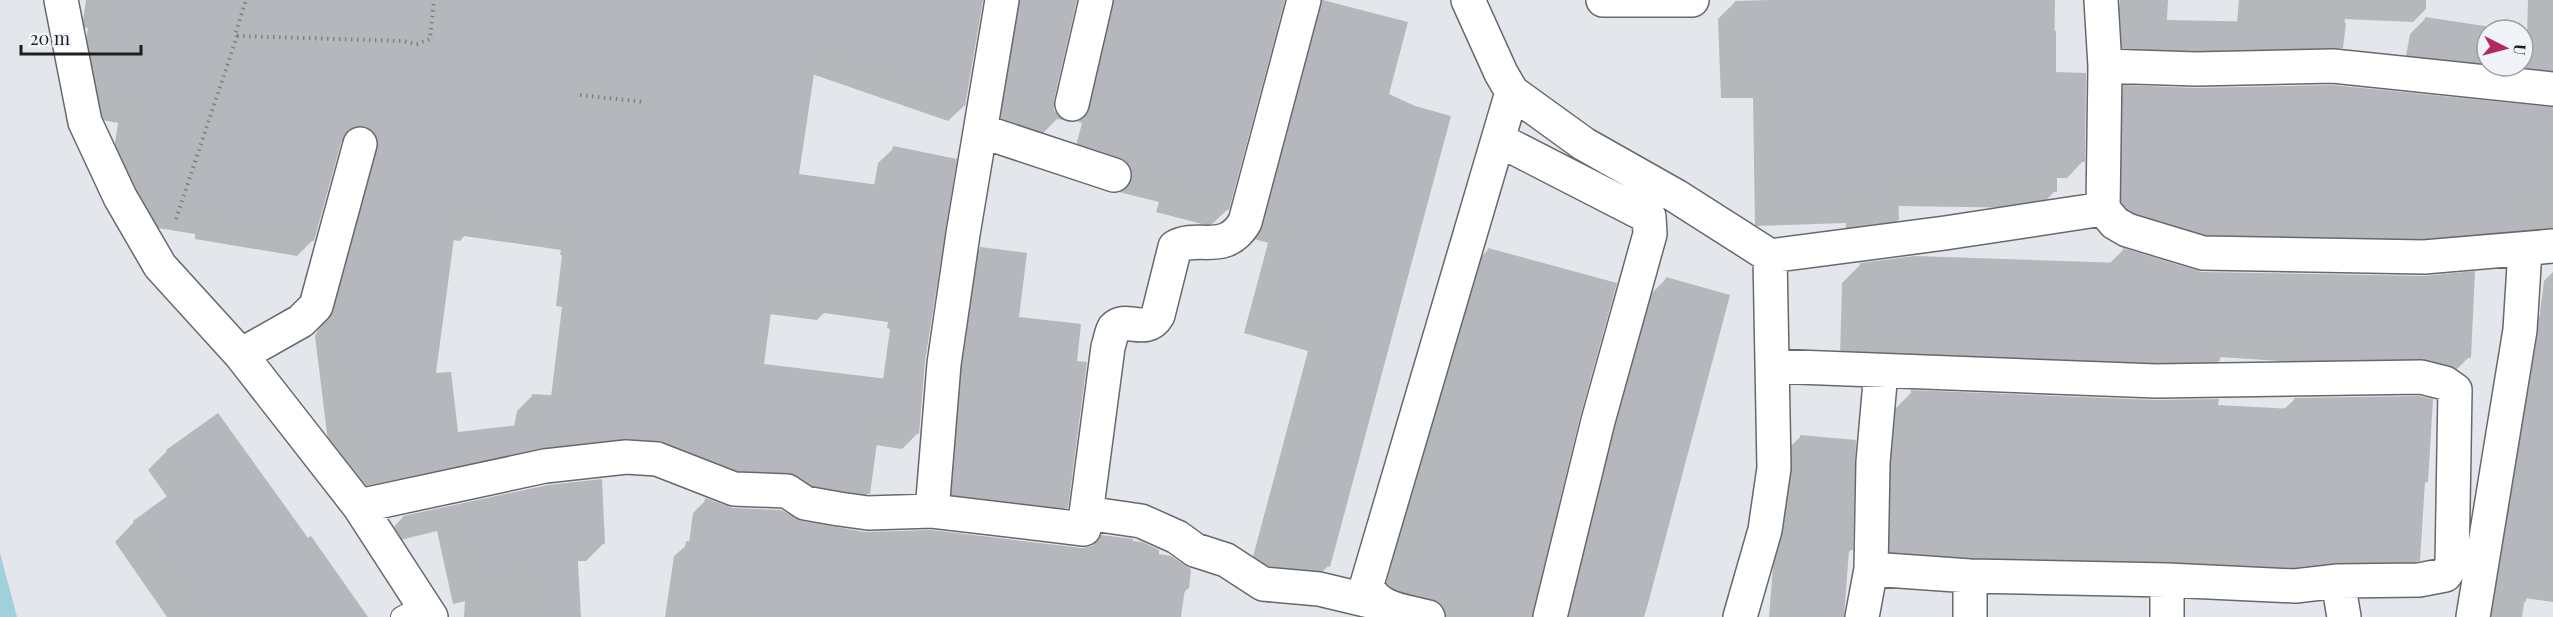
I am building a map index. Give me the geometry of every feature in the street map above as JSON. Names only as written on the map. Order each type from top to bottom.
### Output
[{"type":"street","points":[[61,0],[86,122],[120,197],[160,266],[241,355],[359,506],[418,613]]},
{"type":"street","points":[[932,511],[944,364],[1002,0]]},
{"type":"street","points":[[1072,104],[1096,0]]},
{"type":"street","points":[[359,506],[533,468],[626,457],[657,459],[734,489],[787,491],[805,503],[868,513],[932,511],[1084,529],[1108,347],[1114,329],[1118,325],[1148,325],[1154,322],[1158,315],[1175,247],[1181,244],[1218,242],[1239,232],[1245,222],[1304,0]]},
{"type":"street","points":[[1468,0],[1512,92],[1584,144],[1676,196],[1770,256],[2103,209]]},
{"type":"street","points":[[1603,0],[1692,0]]},
{"type":"street","points":[[2101,0],[2105,66],[2103,209],[2115,223],[2127,230],[2203,252],[2424,257],[2539,248],[2520,330],[2472,617]]},
{"type":"street","points":[[2105,66],[2196,69],[2333,66],[2553,89]]},
{"type":"street","points":[[1382,604],[1370,595],[1367,584],[1512,92]]},
{"type":"street","points":[[981,131],[1114,175]]},
{"type":"street","points":[[1499,140],[1648,217],[1650,234],[1598,422],[1550,617]]},
{"type":"street","points":[[241,355],[301,321],[316,306],[360,144]]},
{"type":"street","points":[[1740,617],[1765,530],[1774,468],[1770,256]]},
{"type":"street","points":[[1773,366],[2156,381],[2421,377],[2445,383],[2455,390],[2452,565],[2445,575],[2418,580],[2338,581],[2295,586],[2167,580],[1970,576],[1871,569]]},
{"type":"street","points":[[1862,617],[1871,569],[1874,462],[1881,371]]},
{"type":"street","points":[[1086,513],[1141,521],[1178,537],[1195,550],[1226,560],[1263,584],[1319,589],[1428,617]]},
{"type":"street","points":[[1970,576],[1970,617]]},
{"type":"street","points":[[2167,580],[2167,617]]},
{"type":"street","points":[[2338,581],[2344,617]]},
{"type":"path","points":[[160,266],[237,36],[235,35],[246,0]]},
{"type":"path","points":[[237,36],[306,40],[402,41],[417,44],[430,39],[434,0]]},
{"type":"path","points":[[580,95],[645,102]]},
{"type":"water","points":[[0,553],[17,617],[0,617]]},
{"type":"building","points":[[105,0],[983,0],[965,106],[817,54],[799,174],[886,186],[893,146],[957,159],[925,361],[919,434],[879,428],[870,494],[812,485],[788,472],[738,470],[664,442],[627,438],[541,448],[367,485],[362,480],[353,442],[345,443],[330,319],[378,149],[378,139],[373,130],[364,126],[355,126],[346,131],[314,241],[209,224],[210,219],[148,208],[129,172],[133,149],[127,148],[133,108],[100,102],[94,70]],"holes":[[[477,221],[576,234],[570,291],[576,292],[571,330],[573,331],[564,396],[532,394],[528,424],[458,432],[451,372],[436,373],[456,223],[477,226]],[[773,297],[834,305],[835,297],[902,307],[902,313],[905,313],[896,380],[764,364]]]},
{"type":"building","points":[[1020,0],[1077,0],[1054,100],[1054,110],[1063,120],[1003,110]]},
{"type":"building","points":[[1114,0],[1285,0],[1229,210],[1173,194],[1175,185],[1132,173],[1128,163],[1120,157],[1087,146],[1093,124],[1077,122],[1085,117],[1090,108]]},
{"type":"building","points":[[1322,0],[1408,22],[1389,94],[1415,106],[1451,116],[1330,567],[1267,550],[1325,333],[1261,315],[1285,225],[1265,219]]},
{"type":"building","points":[[2049,0],[2049,30],[2056,31],[2056,72],[2086,73],[2085,162],[2057,162],[2057,192],[1898,190],[1899,220],[1861,225],[1862,207],[1771,210],[1769,81],[1737,82],[1735,1]]},
{"type":"building","points":[[2130,0],[2168,0],[2167,20],[2275,22],[2276,16],[2346,23],[2343,48],[2196,50],[2126,48]]},
{"type":"building","points":[[2425,17],[2475,25],[2475,62],[2419,56]]},
{"type":"building","points":[[2535,34],[2553,37],[2553,70],[2535,68]]},
{"type":"building","points":[[2123,85],[2196,88],[2332,85],[2553,107],[2553,147],[2550,146],[2543,197],[2528,195],[2524,230],[2423,238],[2206,234],[2135,213],[2123,203]]},
{"type":"building","points":[[980,247],[1027,253],[1019,317],[1081,324],[1077,361],[1087,362],[1068,508],[952,495],[963,366]]},
{"type":"building","points":[[1488,248],[1617,283],[1580,417],[1532,617],[1501,617],[1397,589]]},
{"type":"building","points":[[2123,248],[2202,272],[2424,276],[2475,271],[2471,358],[2435,356],[2435,361],[2421,358],[2296,360],[2298,344],[2221,339],[2220,361],[2156,362],[1912,353],[1913,342],[1857,340],[1860,263],[1915,256],[2123,263]]},
{"type":"building","points":[[1666,277],[1730,295],[1649,600],[1644,617],[1569,617],[1616,426],[1653,292],[1661,294]]},
{"type":"building","points":[[2541,301],[2553,302],[2553,501],[2547,544],[2553,545],[2553,584],[2529,580],[2526,602],[2495,597],[2539,333]]},
{"type":"building","points":[[1911,390],[2155,400],[2219,399],[2218,405],[2293,409],[2294,398],[2419,396],[2433,399],[2420,561],[2323,564],[2287,562],[2287,567],[2239,565],[2239,560],[2158,556],[2158,561],[1890,552],[1893,443],[1909,444]]},
{"type":"building","points":[[218,413],[308,538],[311,536],[368,617],[199,617],[133,521],[188,481],[166,450]]},
{"type":"building","points":[[1800,435],[1856,440],[1853,550],[1849,550],[1844,617],[1785,617]]},
{"type":"building","points":[[602,479],[605,544],[577,545],[581,617],[530,617],[528,574],[471,587],[454,514],[405,526],[403,516],[548,485]]},
{"type":"building","points":[[705,498],[733,508],[781,510],[802,521],[865,532],[931,530],[1082,548],[1092,546],[1101,535],[1133,539],[1133,541],[1142,542],[1159,550],[1159,554],[1171,556],[1191,569],[1189,589],[1185,588],[1181,617],[752,617],[677,607],[686,541],[699,543]]}]
